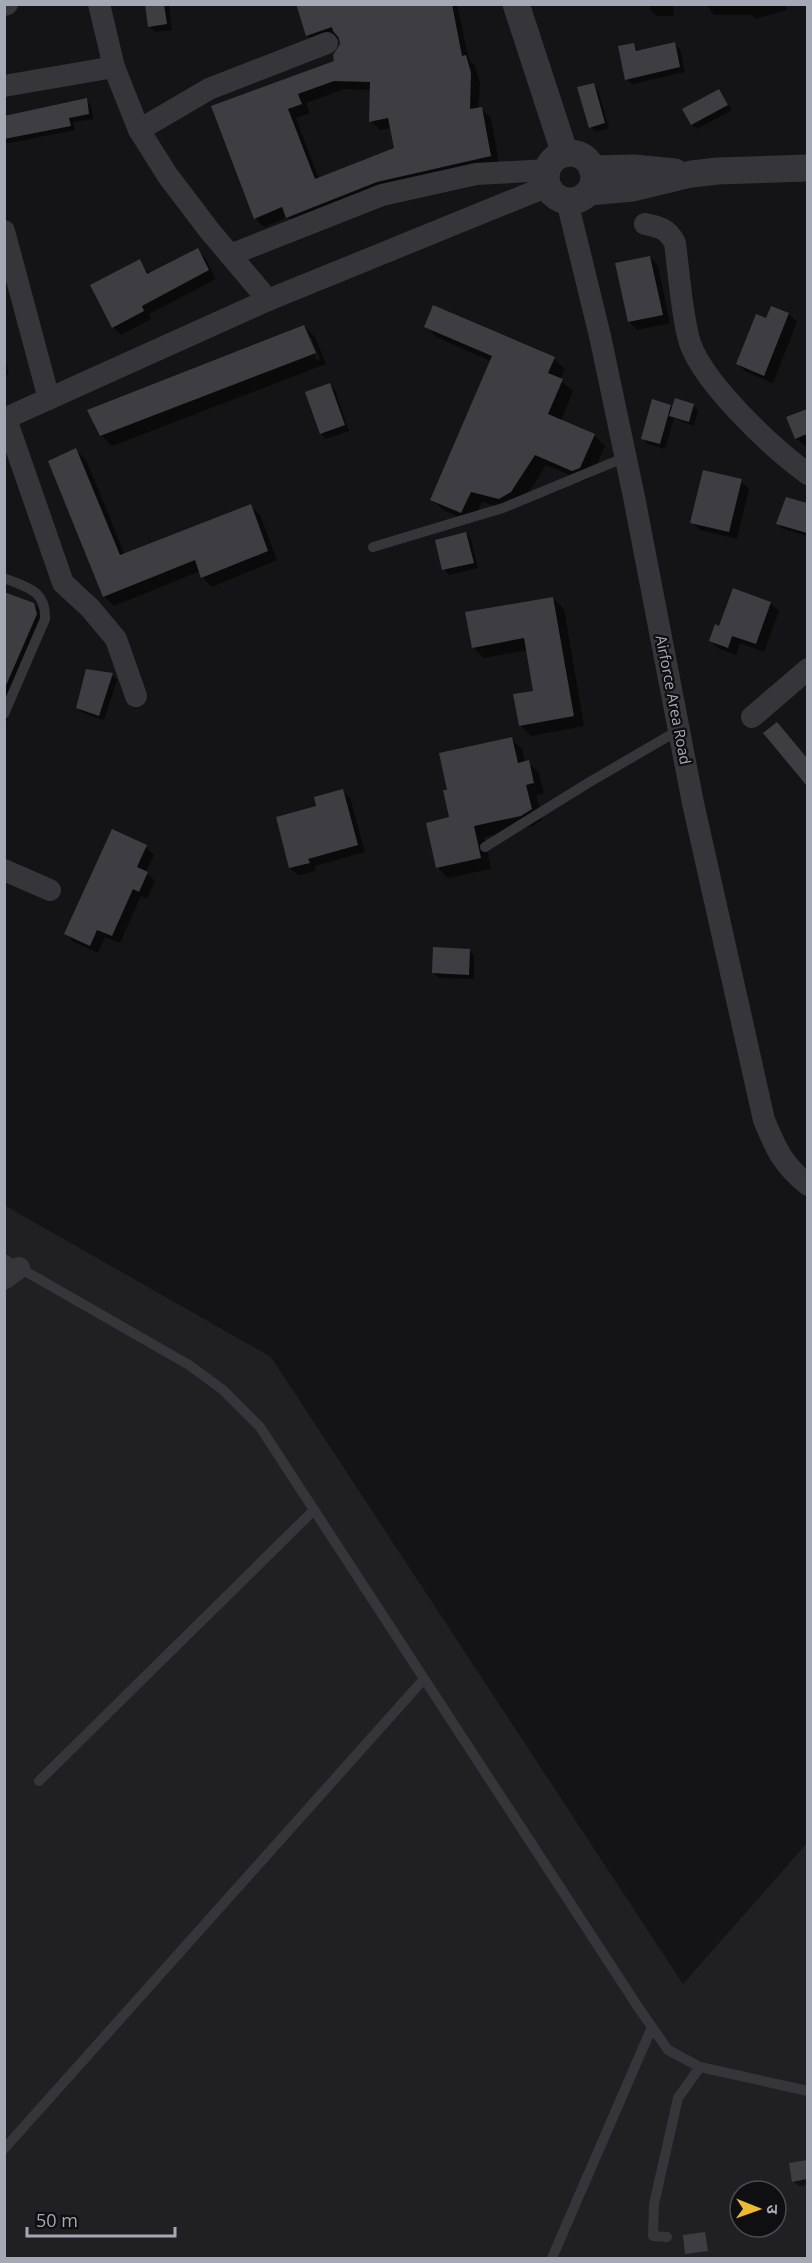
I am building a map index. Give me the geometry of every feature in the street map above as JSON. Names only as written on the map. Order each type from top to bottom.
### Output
[{"type":"street","points":[[99,4],[114,68],[139,130],[168,176],[268,300]]},
{"type":"street","name":"Airforce Area Road","points":[[516,4],[568,178],[626,457],[679,730],[764,1120],[776,1151],[791,1171],[807,1185]]},
{"type":"street","points":[[529,44],[535,4]]},
{"type":"street","points":[[139,130],[209,89],[327,43]]},
{"type":"street","points":[[4,86],[114,68]]},
{"type":"street","points":[[230,255],[382,195],[476,174],[568,178],[633,188],[691,174],[807,168]]},
{"type":"street","points":[[136,696],[116,639],[90,608],[63,583],[5,419],[268,300],[568,178]]},
{"type":"street","points":[[645,224],[664,228],[671,234],[675,243],[688,336],[696,358],[712,380],[767,441],[807,474]]},
{"type":"street","points":[[4,231],[49,399]]},
{"type":"street","points":[[752,717],[807,669]]},
{"type":"street","points":[[4,870],[50,890]]},
{"type":"lane","points":[[373,547],[503,507],[626,457]]},
{"type":"lane","points":[[4,578],[42,597],[45,605],[45,619],[4,714]]},
{"type":"lane","points":[[485,847],[679,730]]},
{"type":"lane","points":[[9,1268],[189,1365],[223,1390],[260,1427],[668,2050],[700,2067],[807,2091]]},
{"type":"lane","points":[[39,1781],[314,1510]]},
{"type":"lane","points":[[4,2149],[424,1679]]},
{"type":"lane","points":[[552,2259],[652,2027]]},
{"type":"lane","points":[[668,2237],[653,2236],[654,2204],[678,2098],[700,2067]]},
{"type":"shaded area","points":[[4,1205],[271,1357],[683,1984],[807,1843],[807,2258],[5,2258]]},
{"type":"building","points":[[145,4],[164,4],[167,24],[148,27]]},
{"type":"building","points":[[296,4],[452,4],[462,56],[466,55],[471,73],[470,109],[482,107],[491,156],[377,182],[286,218],[282,207],[254,219],[211,106],[334,61],[333,55],[340,44],[332,27],[306,36]],"holes":[[[334,81],[370,82],[369,122],[388,118],[394,148],[315,179],[288,109],[302,104],[298,94]]]},
{"type":"building","points":[[675,42],[680,67],[625,80],[618,46],[634,43],[636,51]]},
{"type":"building","points":[[594,83],[605,123],[589,128],[577,87]]},
{"type":"building","points":[[719,89],[728,105],[691,125],[682,109]]},
{"type":"building","points":[[87,98],[89,114],[69,118],[71,126],[4,139],[4,116]]},
{"type":"building","points":[[198,248],[209,270],[142,306],[144,311],[112,328],[90,285],[140,259],[147,274]]},
{"type":"building","points":[[650,256],[663,315],[628,322],[615,263]]},
{"type":"building","points":[[433,305],[555,357],[548,373],[563,379],[548,414],[595,434],[580,468],[572,471],[535,455],[511,492],[499,499],[471,492],[461,513],[430,500],[492,356],[424,327]]},
{"type":"building","points":[[771,306],[789,313],[764,376],[736,364],[756,314],[766,318]]},
{"type":"building","points":[[304,325],[316,353],[100,436],[87,410]]},
{"type":"building","points":[[330,383],[345,425],[320,434],[305,392]]},
{"type":"building","points":[[675,398],[694,404],[689,422],[669,416]]},
{"type":"building","points":[[652,399],[671,405],[660,444],[641,439]]},
{"type":"building","points":[[807,409],[807,434],[795,439],[786,417]]},
{"type":"building","points":[[76,448],[120,555],[251,504],[268,551],[201,578],[195,560],[103,597],[48,461]]},
{"type":"building","points":[[703,470],[742,479],[729,532],[690,523]]},
{"type":"building","points":[[786,497],[807,503],[807,533],[776,524]]},
{"type":"building","points":[[466,532],[474,563],[442,570],[435,540]]},
{"type":"building","points":[[733,588],[771,602],[756,644],[732,636],[728,648],[709,641],[715,624],[719,626]]},
{"type":"building","points":[[4,592],[34,603],[37,614],[4,690]]},
{"type":"building","points":[[553,597],[574,716],[519,726],[513,694],[533,691],[524,638],[472,648],[465,612]]},
{"type":"building","points":[[86,669],[113,673],[99,716],[76,708]]},
{"type":"building","points":[[777,722],[807,758],[807,786],[763,733]]},
{"type":"building","points":[[512,737],[518,763],[529,760],[534,783],[526,785],[532,809],[521,816],[474,826],[481,858],[436,868],[426,823],[449,817],[443,790],[447,790],[439,753]]},
{"type":"building","points":[[343,789],[358,845],[308,859],[310,863],[289,868],[276,817],[316,806],[314,797]]},
{"type":"building","points":[[112,829],[147,845],[137,867],[148,872],[139,892],[133,889],[112,936],[97,930],[90,946],[64,934]]},
{"type":"building","points":[[433,947],[470,949],[469,975],[432,973]]},
{"type":"building","points":[[807,2160],[807,2179],[792,2182],[789,2163]]},
{"type":"building","points":[[705,2232],[708,2251],[685,2254],[683,2235]]}]
